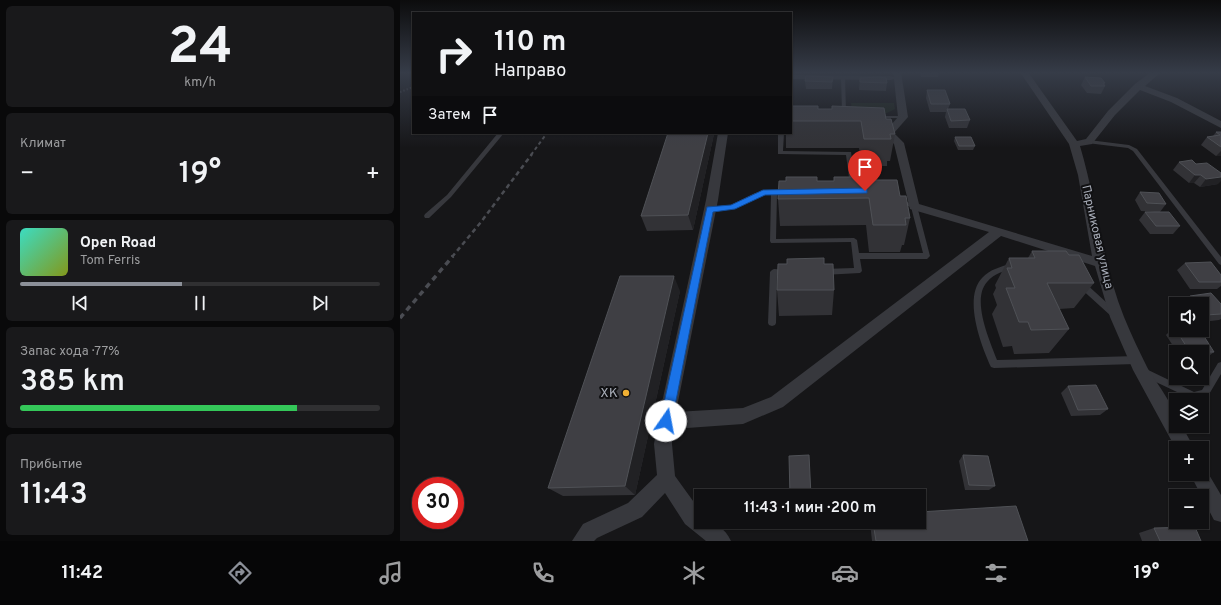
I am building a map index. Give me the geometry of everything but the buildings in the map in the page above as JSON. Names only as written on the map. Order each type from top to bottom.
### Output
[{"type":"street","points":[[898,97],[903,117],[886,132],[899,143],[914,206],[1100,263]]},
{"type":"street","name":"Парниковая улица","points":[[1042,97],[1074,144],[1083,175],[1100,263],[1117,317],[1139,365],[1181,441]]},
{"type":"street","points":[[1074,144],[1089,142],[1104,119],[1126,97]]},
{"type":"street","points":[[1167,97],[1221,125]]},
{"type":"street","points":[[721,541],[692,517],[666,479],[663,444],[666,421],[710,209],[723,134]]},
{"type":"street","points":[[666,421],[743,416],[777,402],[999,231]]},
{"type":"street","points":[[582,541],[590,532],[635,510],[666,479]]},
{"type":"street","points":[[1203,481],[1221,513]]},
{"type":"lane","points":[[844,97],[844,112]]},
{"type":"lane","points":[[839,117],[847,117]]},
{"type":"lane","points":[[871,117],[903,117]]},
{"type":"lane","points":[[427,216],[449,196],[500,134]]},
{"type":"lane","points":[[780,134],[780,153],[848,153],[856,191],[846,191]]},
{"type":"lane","points":[[1089,142],[1129,147],[1135,150],[1221,262]]},
{"type":"lane","points":[[774,192],[773,241],[854,240],[858,271],[812,272]]},
{"type":"lane","points":[[710,209],[732,207],[757,194],[798,192]]},
{"type":"lane","points":[[856,256],[927,256],[914,206],[893,199]]},
{"type":"lane","points":[[1018,265],[994,271],[979,284],[976,303],[982,329],[994,364],[1139,365],[1194,396],[1205,394],[1218,376],[1221,366]]},
{"type":"lane","points":[[772,323],[774,272],[797,272]]},
{"type":"lane","points":[[1076,280],[1117,317]]},
{"type":"shaded area","points":[[851,103],[894,103],[895,109],[887,113],[852,113]]},
{"type":"railway","points":[[531,155],[546,134]]},
{"type":"railway","points":[[452,257],[481,222],[532,154]]},
{"type":"railway","points":[[400,318],[453,256]]},
{"type":"place","name":"ХК","points":[[626,393]]},
{"type":"route","points":[[666,421],[710,209],[732,207],[763,192],[865,191]]}]
